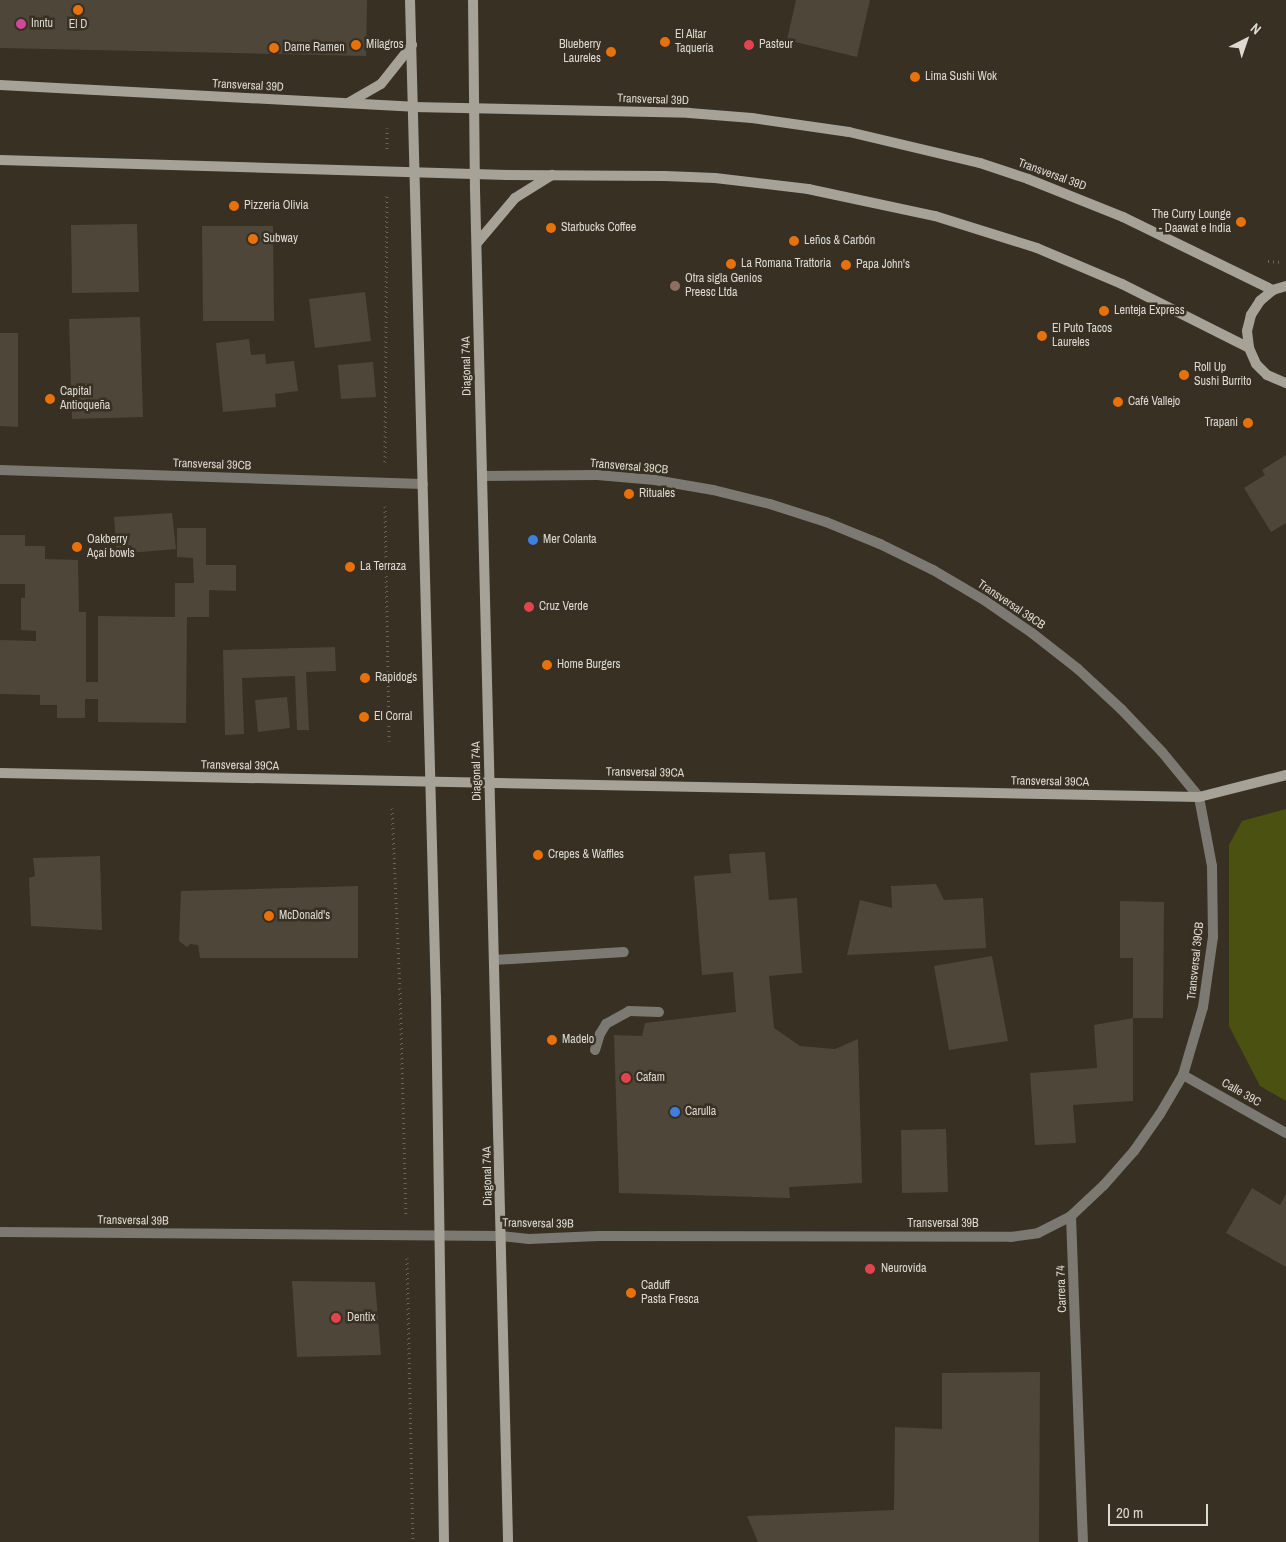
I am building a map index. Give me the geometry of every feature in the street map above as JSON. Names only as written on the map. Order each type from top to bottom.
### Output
[{"type":"street","points":[[410,0],[431,782],[444,1542]]},
{"type":"street","name":"Diagonal 74A","points":[[473,0],[475,173],[508,1542]]},
{"type":"street","points":[[344,104],[370,92],[381,84],[412,45]]},
{"type":"street","name":"Transversal 39D","points":[[0,85],[413,108],[689,113],[752,118],[849,132],[980,163],[1079,198],[1123,216],[1273,290]]},
{"type":"street","points":[[0,160],[416,172],[715,178],[808,188],[935,216],[1037,248],[1122,284],[1249,348]]},
{"type":"street","points":[[477,243],[515,198],[552,175]]},
{"type":"street","points":[[1286,286],[1273,290],[1260,300],[1251,314],[1247,331],[1249,348],[1256,364],[1267,376],[1286,384]]},
{"type":"street","name":"Transversal 39CB","points":[[0,470],[423,484]]},
{"type":"street","name":"Transversal 39CB","points":[[482,476],[597,475],[655,480],[713,490],[770,504],[826,522],[880,544],[933,570],[984,600],[1055,651],[1122,709],[1162,752],[1199,797],[1212,866],[1213,937],[1203,1007],[1183,1075]]},
{"type":"street","name":"Transversal 39CA","points":[[0,773],[1199,797],[1286,775]]},
{"type":"street","points":[[494,960],[624,952]]},
{"type":"street","points":[[595,1050],[600,1034],[606,1024],[629,1011],[659,1012]]},
{"type":"street","points":[[1071,1216],[1104,1185],[1134,1151],[1160,1114],[1183,1075]]},
{"type":"street","name":"Calle 39C","points":[[1183,1075],[1286,1133]]},
{"type":"street","name":"Transversal 39B","points":[[0,1232],[501,1236],[529,1238],[598,1236],[1011,1237],[1038,1233],[1071,1216]]},
{"type":"street","name":"Carrera 74","points":[[1071,1216],[1083,1542]]},
{"type":"path","points":[[387,106],[387,171]]},
{"type":"path","points":[[1265,261],[1286,262]]},
{"type":"path","points":[[392,808],[400,988],[412,1542]]},
{"type":"green space","points":[[1286,809],[1286,1101],[1260,1086],[1229,1026],[1229,845],[1242,821]]},
{"type":"building","points":[[0,0],[367,0],[366,56],[0,48]]},
{"type":"building","points":[[796,0],[870,0],[857,57],[787,40]]},
{"type":"building","points":[[137,224],[139,292],[72,293],[71,225]]},
{"type":"building","points":[[202,226],[273,226],[274,321],[203,321]]},
{"type":"building","points":[[365,292],[371,341],[315,348],[309,299]]},
{"type":"building","points":[[140,317],[143,417],[72,419],[69,319]]},
{"type":"building","points":[[0,333],[18,333],[18,427],[0,426]]},
{"type":"building","points":[[249,339],[251,355],[265,354],[266,364],[294,361],[298,391],[275,394],[276,407],[223,412],[216,343]]},
{"type":"building","points":[[373,362],[376,397],[341,399],[338,365]]},
{"type":"building","points":[[1286,455],[1286,523],[1271,532],[1244,488],[1265,475],[1262,470]]},
{"type":"building","points":[[172,513],[176,549],[117,554],[114,517]]},
{"type":"building","points":[[177,528],[206,528],[206,565],[236,565],[236,591],[209,590],[209,617],[187,617],[186,723],[98,722],[98,699],[85,699],[85,718],[57,718],[57,705],[40,705],[40,695],[0,694],[0,640],[36,641],[36,631],[21,630],[21,598],[25,598],[25,584],[0,584],[0,535],[25,535],[25,546],[45,546],[45,559],[78,560],[79,612],[86,612],[86,682],[98,682],[98,616],[175,617],[175,583],[194,583],[193,558],[177,557]]},
{"type":"building","points":[[335,647],[336,671],[306,672],[309,730],[297,730],[295,676],[242,678],[244,734],[225,735],[223,650]]},
{"type":"building","points":[[287,697],[290,728],[258,732],[255,700]]},
{"type":"building","points":[[765,852],[769,900],[797,898],[802,973],[769,976],[774,1028],[800,1046],[835,1049],[858,1039],[862,1183],[789,1187],[790,1198],[619,1193],[614,1035],[642,1036],[645,1023],[736,1012],[733,972],[702,975],[694,876],[731,873],[729,854]]},
{"type":"building","points":[[100,856],[102,930],[31,926],[29,878],[35,876],[33,858]]},
{"type":"building","points":[[936,884],[944,900],[983,898],[986,948],[847,955],[860,900],[892,908],[891,886]]},
{"type":"building","name":"McDonald's","points":[[358,886],[358,958],[200,958],[198,945],[190,944],[187,947],[179,941],[181,891]]},
{"type":"building","points":[[1120,901],[1164,902],[1163,1018],[1133,1018],[1133,958],[1120,958]]},
{"type":"building","points":[[992,956],[1008,1041],[949,1050],[934,966]]},
{"type":"building","points":[[1133,1018],[1133,1101],[1073,1105],[1076,1143],[1035,1145],[1030,1073],[1097,1068],[1094,1025]]},
{"type":"building","points":[[946,1129],[948,1192],[902,1193],[901,1130]]},
{"type":"building","points":[[1252,1188],[1280,1205],[1286,1194],[1286,1267],[1226,1233]]},
{"type":"building","name":"Dentix","points":[[292,1281],[375,1282],[381,1355],[297,1357]]},
{"type":"building","points":[[1040,1372],[1039,1542],[758,1542],[747,1516],[894,1510],[895,1427],[942,1429],[942,1373]]},
{"type":"place","name":"El D","points":[[78,10]]},
{"type":"place","name":"Inntu","points":[[21,24]]},
{"type":"place","name":"El Altar Taquería","points":[[665,42]]},
{"type":"place","name":"Milagros","points":[[356,45]]},
{"type":"place","name":"Pasteur","points":[[749,45]]},
{"type":"place","name":"Dame Ramen","points":[[274,48]]},
{"type":"place","name":"Blueberry Laureles","points":[[611,52]]},
{"type":"place","name":"Lima Sushi Wok","points":[[915,77]]},
{"type":"place","name":"Pizzeria Olivia","points":[[234,206]]},
{"type":"place","name":"The Curry Lounge - Daawat e India","points":[[1241,222]]},
{"type":"place","name":"Starbucks Coffee","points":[[551,228]]},
{"type":"place","name":"Subway","points":[[253,239]]},
{"type":"place","name":"Leños & Carbón","points":[[794,241]]},
{"type":"place","name":"La Romana Trattoria","points":[[731,264]]},
{"type":"place","name":"Papa John's","points":[[846,265]]},
{"type":"place","name":"Otra sigla Genios Preesc Ltda","points":[[675,286]]},
{"type":"place","name":"Lenteja Express","points":[[1104,311]]},
{"type":"place","name":"El Puto Tacos Laureles","points":[[1042,336]]},
{"type":"place","name":"Roll Up Sushi Burrito","points":[[1184,375]]},
{"type":"place","name":"Capital Antioqueña","points":[[50,399]]},
{"type":"place","name":"Café Vallejo","points":[[1118,402]]},
{"type":"place","name":"Trapani","points":[[1248,423]]},
{"type":"place","name":"Rituales","points":[[629,494]]},
{"type":"place","name":"Mer Colanta","points":[[533,540]]},
{"type":"place","name":"Oakberry Açaí bowls","points":[[77,547]]},
{"type":"place","name":"La Terraza","points":[[350,567]]},
{"type":"place","name":"Cruz Verde","points":[[529,607]]},
{"type":"place","name":"Home Burgers","points":[[547,665]]},
{"type":"place","name":"Rapidogs","points":[[365,678]]},
{"type":"place","name":"El Corral","points":[[364,717]]},
{"type":"place","name":"Crepes & Waffles","points":[[538,855]]},
{"type":"place","name":"McDonald's","points":[[269,916]]},
{"type":"place","name":"Madelo","points":[[552,1040]]},
{"type":"place","name":"Cafam","points":[[626,1078]]},
{"type":"place","name":"Carulla","points":[[675,1112]]},
{"type":"place","name":"Neurovida","points":[[870,1269]]},
{"type":"place","name":"Caduff Pasta Fresca","points":[[631,1293]]},
{"type":"place","name":"Dentix","points":[[336,1318]]}]
